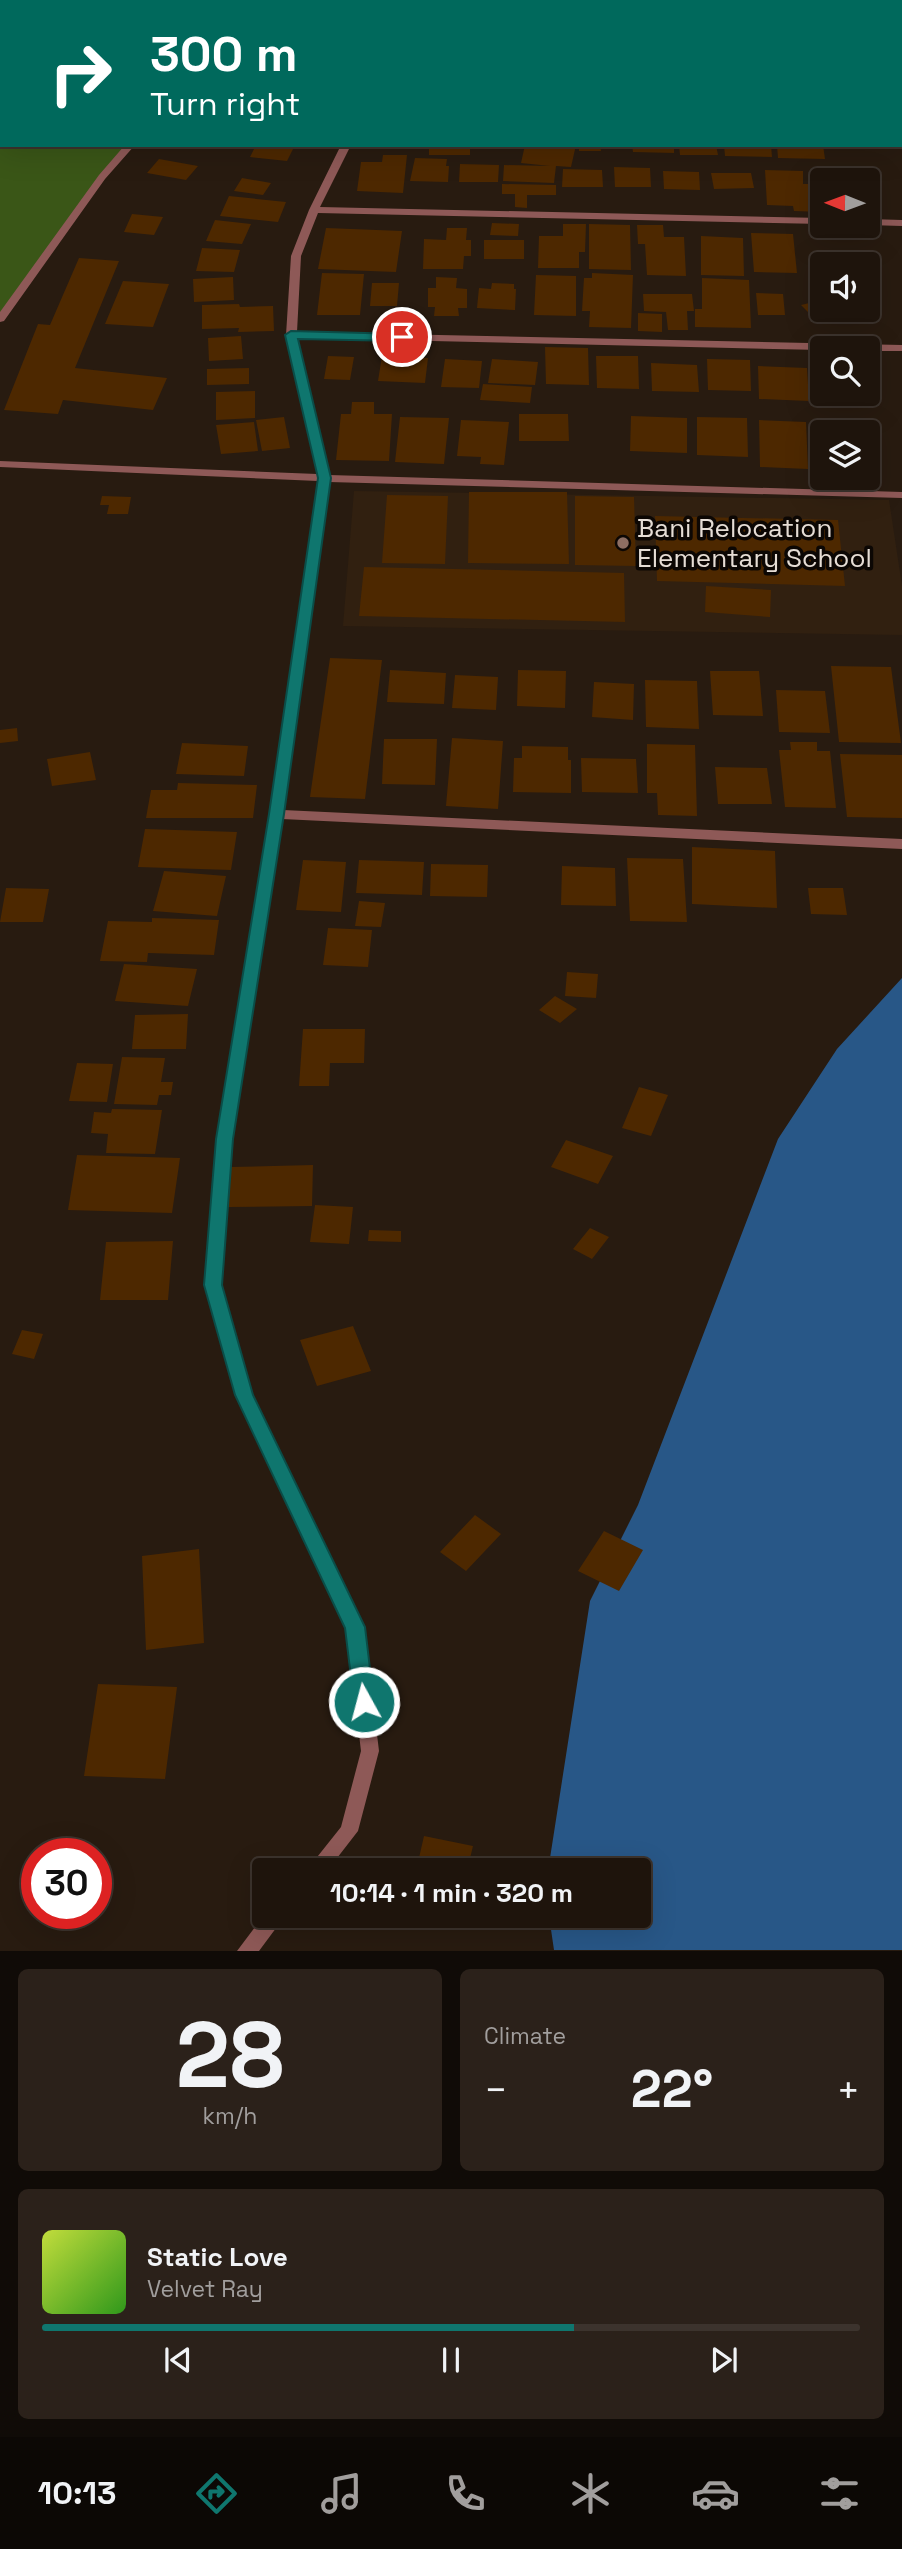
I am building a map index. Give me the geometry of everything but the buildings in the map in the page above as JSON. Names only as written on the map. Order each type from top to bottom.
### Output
[{"type":"street","points":[[0,319],[102,177],[128,147]]},
{"type":"street","points":[[326,1858],[349,1831],[370,1751],[355,1627],[244,1395],[213,1285],[225,1139],[276,814],[324,478],[291,335],[296,256],[314,210],[345,147]]},
{"type":"street","points":[[314,210],[810,221]]},
{"type":"street","points":[[880,222],[902,223]]},
{"type":"street","points":[[291,335],[902,348]]},
{"type":"street","points":[[0,464],[324,478],[902,495]]},
{"type":"street","points":[[276,814],[902,844]]},
{"type":"street","points":[[246,1951],[266,1928]]},
{"type":"shaded area","name":"Bani Relocation Elementary School","points":[[354,491],[889,500],[902,586],[902,635],[343,626]]},
{"type":"green space","points":[[0,147],[129,147],[0,319]]},
{"type":"water","points":[[902,978],[902,1950],[554,1950],[551,1928],[651,1928],[651,1858],[550,1858],[590,1601],[638,1505],[778,1139],[837,1049]]},
{"type":"place","name":"Bani Relocation Elementary School","points":[[623,543]]},
{"type":"route","points":[[364,1702],[355,1627],[244,1395],[213,1285],[225,1139],[276,814],[324,478],[291,335],[402,337]]}]
